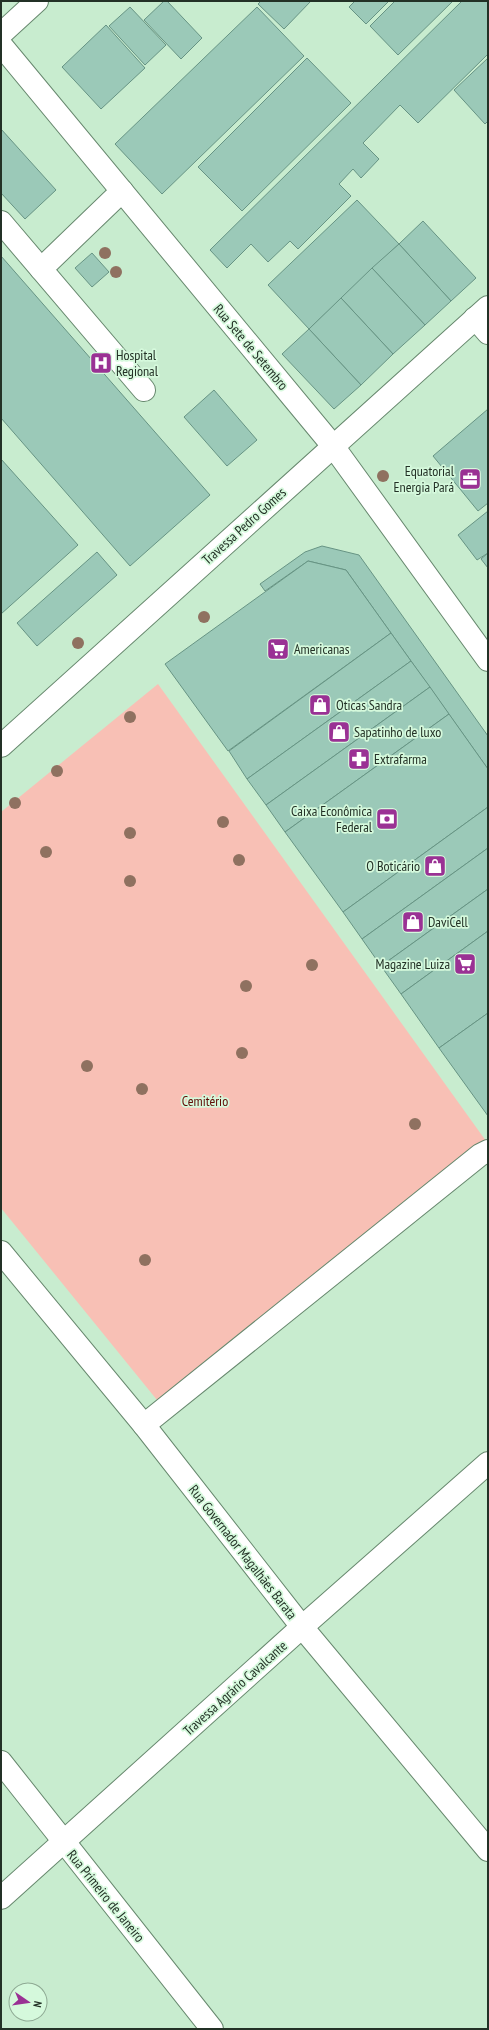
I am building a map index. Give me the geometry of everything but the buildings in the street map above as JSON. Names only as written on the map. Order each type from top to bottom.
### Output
[{"type":"street","points":[[1,34],[37,1]]},
{"type":"street","name":"Rua Sete de Setembro","points":[[1,45],[333,446],[488,660]]},
{"type":"street","points":[[41,269],[122,191]]},
{"type":"street","points":[[1,222],[144,390]]},
{"type":"street","name":"Travessa Pedro Gomes","points":[[1,746],[333,446],[484,319]]},
{"type":"street","points":[[144,1425],[480,1155],[488,1151]]},
{"type":"street","name":"Rua Governador Magalhães Barata","points":[[1,1252],[144,1425],[302,1627],[488,1850]]},
{"type":"street","name":"Travessa Agrário Cavalcante","points":[[1,1898],[302,1627],[488,1463]]},
{"type":"street","name":"Rua Primeiro de Janeiro","points":[[1,1762],[62,1842],[212,2029]]},
{"type":"green space","name":"Cemitério","points":[[158,684],[486,1141],[157,1400],[1,1208],[1,812]]},
{"type":"place","name":"Hospital Regional","points":[[101,363]]},
{"type":"place","name":"Equatorial Energia Pará","points":[[470,479]]},
{"type":"place","name":"Americanas","points":[[278,649]]},
{"type":"place","name":"Oticas Sandra","points":[[320,705]]},
{"type":"place","name":"Sapatinho de luxo","points":[[339,732]]},
{"type":"place","name":"Extrafarma","points":[[359,759]]},
{"type":"place","name":"Caixa Econômica Federal","points":[[387,819]]},
{"type":"place","name":"O Boticário","points":[[435,866]]},
{"type":"place","name":"DaviCell","points":[[413,922]]},
{"type":"place","name":"Magazine Luiza","points":[[465,964]]}]
